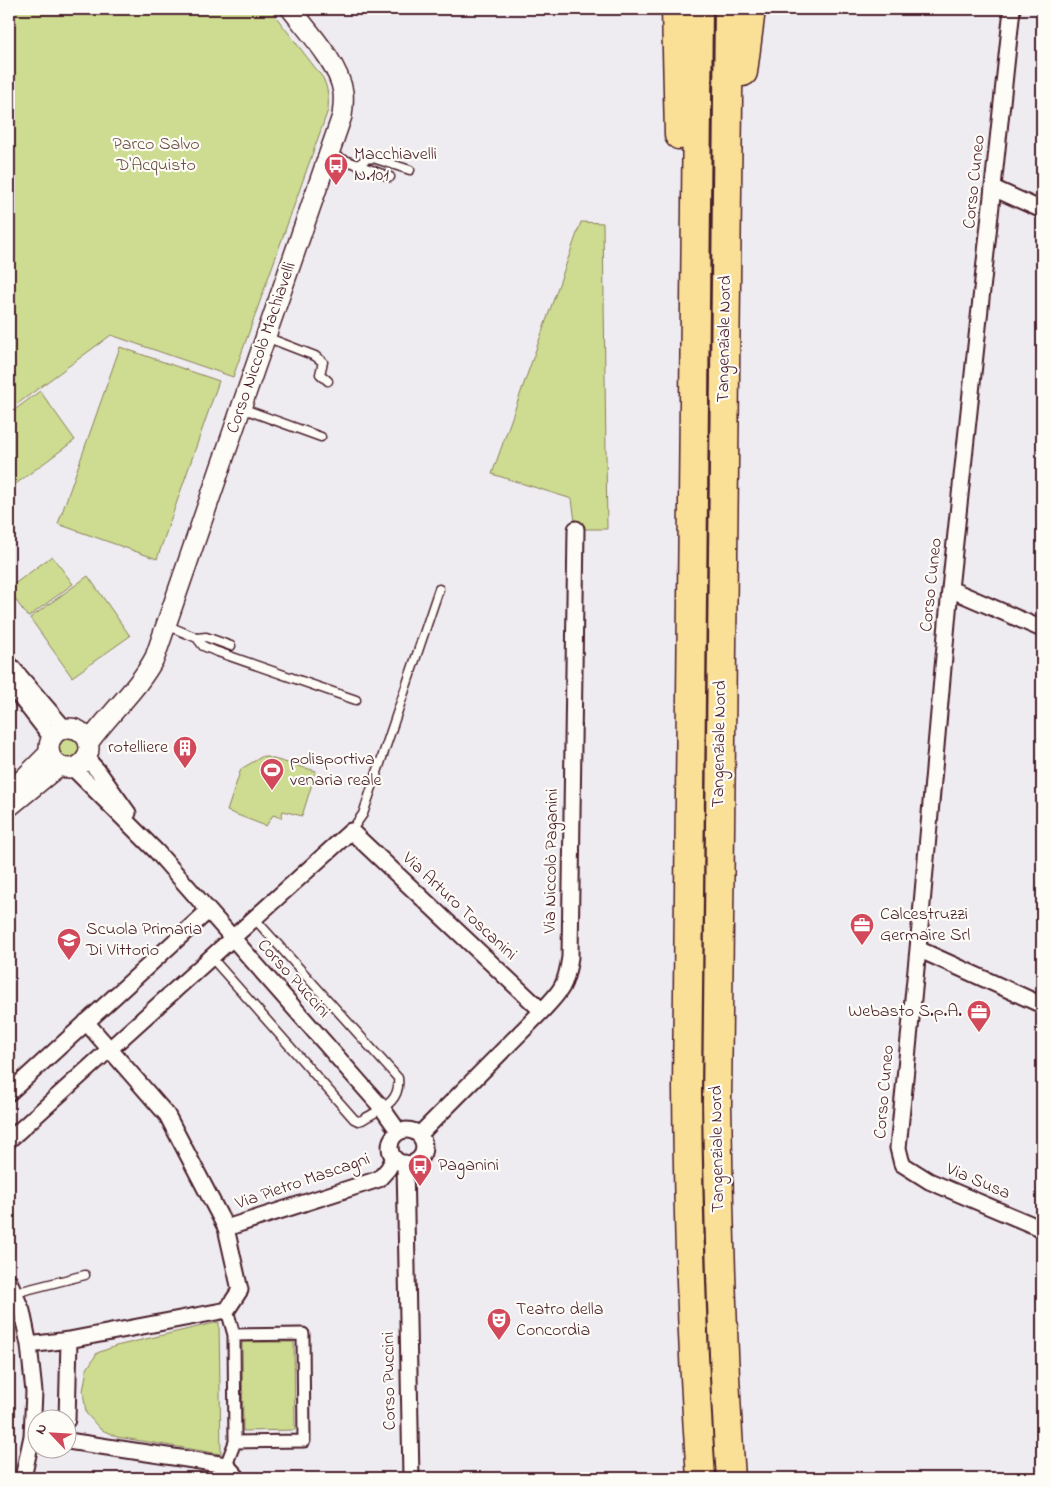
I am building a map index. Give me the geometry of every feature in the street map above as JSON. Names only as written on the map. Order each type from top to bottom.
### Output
[{"type":"highway","points":[[676,9],[681,194],[695,396]]},
{"type":"highway","name":"Tangenziale Nord","points":[[698,9],[687,1098],[691,1312],[701,1478]]},
{"type":"highway","name":"Tangenziale Nord","points":[[729,9],[717,1103],[718,1224],[722,1338],[731,1478]]},
{"type":"highway","points":[[727,195],[751,9]]},
{"type":"street","name":"Corso Niccolò Machiavelli","points":[[9,793],[101,725],[142,680],[152,663],[166,626],[342,116],[344,105],[343,92],[335,68],[291,9]]},
{"type":"street","name":"Corso Cuneo","points":[[902,1164],[898,1148],[950,589],[1012,9]]},
{"type":"street","points":[[993,188],[1042,210]]},
{"type":"street","name":"Via Niccolò Paganini","points":[[419,1134],[560,992],[568,975],[570,957],[576,529]]},
{"type":"street","points":[[950,589],[1042,629]]},
{"type":"street","points":[[9,664],[69,748]]},
{"type":"street","points":[[9,676],[20,697],[69,748]]},
{"type":"street","name":"Corso Niccolò Machiavelli","points":[[9,807],[69,748]]},
{"type":"street","name":"Corso Puccini","points":[[69,748],[208,911],[382,1108],[399,1132]]},
{"type":"street","points":[[9,1140],[351,831]]},
{"type":"street","name":"Via Arturo Toscanini","points":[[351,831],[542,1011]]},
{"type":"street","points":[[9,1093],[208,911]]},
{"type":"street","points":[[918,949],[1042,1004]]},
{"type":"street","name":"Via Pietro Mascagni","points":[[86,1022],[167,1115],[226,1228],[379,1179],[388,1169],[400,1161]]},
{"type":"street","points":[[406,1130],[419,1134],[423,1140],[424,1147],[423,1154],[419,1160],[413,1163],[400,1161],[391,1152],[392,1140],[399,1132],[406,1130]]},
{"type":"street","name":"Corso Puccini","points":[[400,1161],[411,1478]]},
{"type":"street","name":"Via Susa","points":[[902,1164],[930,1181],[1042,1229]]},
{"type":"street","points":[[29,1345],[69,1340],[226,1310],[240,1290],[226,1228]]},
{"type":"street","points":[[11,1287],[22,1310],[29,1345],[34,1410]]},
{"type":"street","points":[[226,1310],[234,1335],[235,1442],[226,1464]]},
{"type":"street","points":[[234,1335],[303,1334],[304,1441],[235,1442]]},
{"type":"street","points":[[68,1410],[69,1340]]},
{"type":"street","points":[[78,1442],[226,1464],[238,1478]]},
{"type":"street","points":[[23,1478],[28,1460]]},
{"type":"lane","points":[[329,154],[390,178]]},
{"type":"lane","points":[[358,165],[366,159],[373,158],[410,170]]},
{"type":"lane","points":[[266,337],[315,356],[323,362],[320,374],[328,382]]},
{"type":"lane","points":[[241,408],[321,437]]},
{"type":"lane","points":[[351,831],[363,814],[439,589]]},
{"type":"lane","points":[[166,626],[197,638],[206,637],[231,646]]},
{"type":"lane","points":[[197,638],[203,646],[215,651],[356,700]]},
{"type":"lane","points":[[210,957],[354,1119],[362,1120],[395,1098],[399,1088],[398,1078],[254,918]]},
{"type":"lane","points":[[11,1287],[85,1275]]},
{"type":"green space","name":"Parco Salvo D'Acquisto","points":[[9,9],[270,9],[323,78],[328,94],[328,110],[233,377],[111,335],[9,410]]},
{"type":"green space","points":[[581,222],[603,223],[607,529],[576,529],[572,499],[492,474]]},
{"type":"green space","points":[[120,347],[219,381],[157,559],[58,524]]},
{"type":"green space","points":[[40,391],[75,440],[9,489],[9,414]]},
{"type":"green space","points":[[52,556],[73,584],[28,617],[9,591],[9,588]]},
{"type":"green space","points":[[88,576],[130,636],[72,677],[30,618]]},
{"type":"green space","points":[[70,735],[79,739],[83,748],[79,757],[70,761],[61,757],[57,748],[61,739]]},
{"type":"green space","name":"polisportiva venaria reale","points":[[263,756],[316,771],[302,816],[283,811],[281,818],[273,815],[266,826],[227,811],[241,769]]},
{"type":"green space","points":[[219,1322],[221,1454],[117,1437],[100,1429],[86,1413],[83,1391],[87,1369],[97,1353],[116,1346]]},
{"type":"green space","points":[[242,1342],[294,1342],[295,1430],[243,1431]]},
{"type":"place","name":"Macchiavelli N.101","points":[[336,186]]},
{"type":"place","name":"rotelliere","points":[[185,769]]},
{"type":"place","name":"polisportiva venaria reale","points":[[272,791]]},
{"type":"place","name":"Calcestruzzi Germaire Srl","points":[[862,946]]},
{"type":"place","name":"Scuola Primaria Di Vittorio","points":[[69,961]]},
{"type":"place","name":"Webasto S.p.A.","points":[[979,1033]]},
{"type":"place","name":"Paganini","points":[[420,1187]]},
{"type":"place","name":"Teatro della Concordia","points":[[499,1341]]}]
